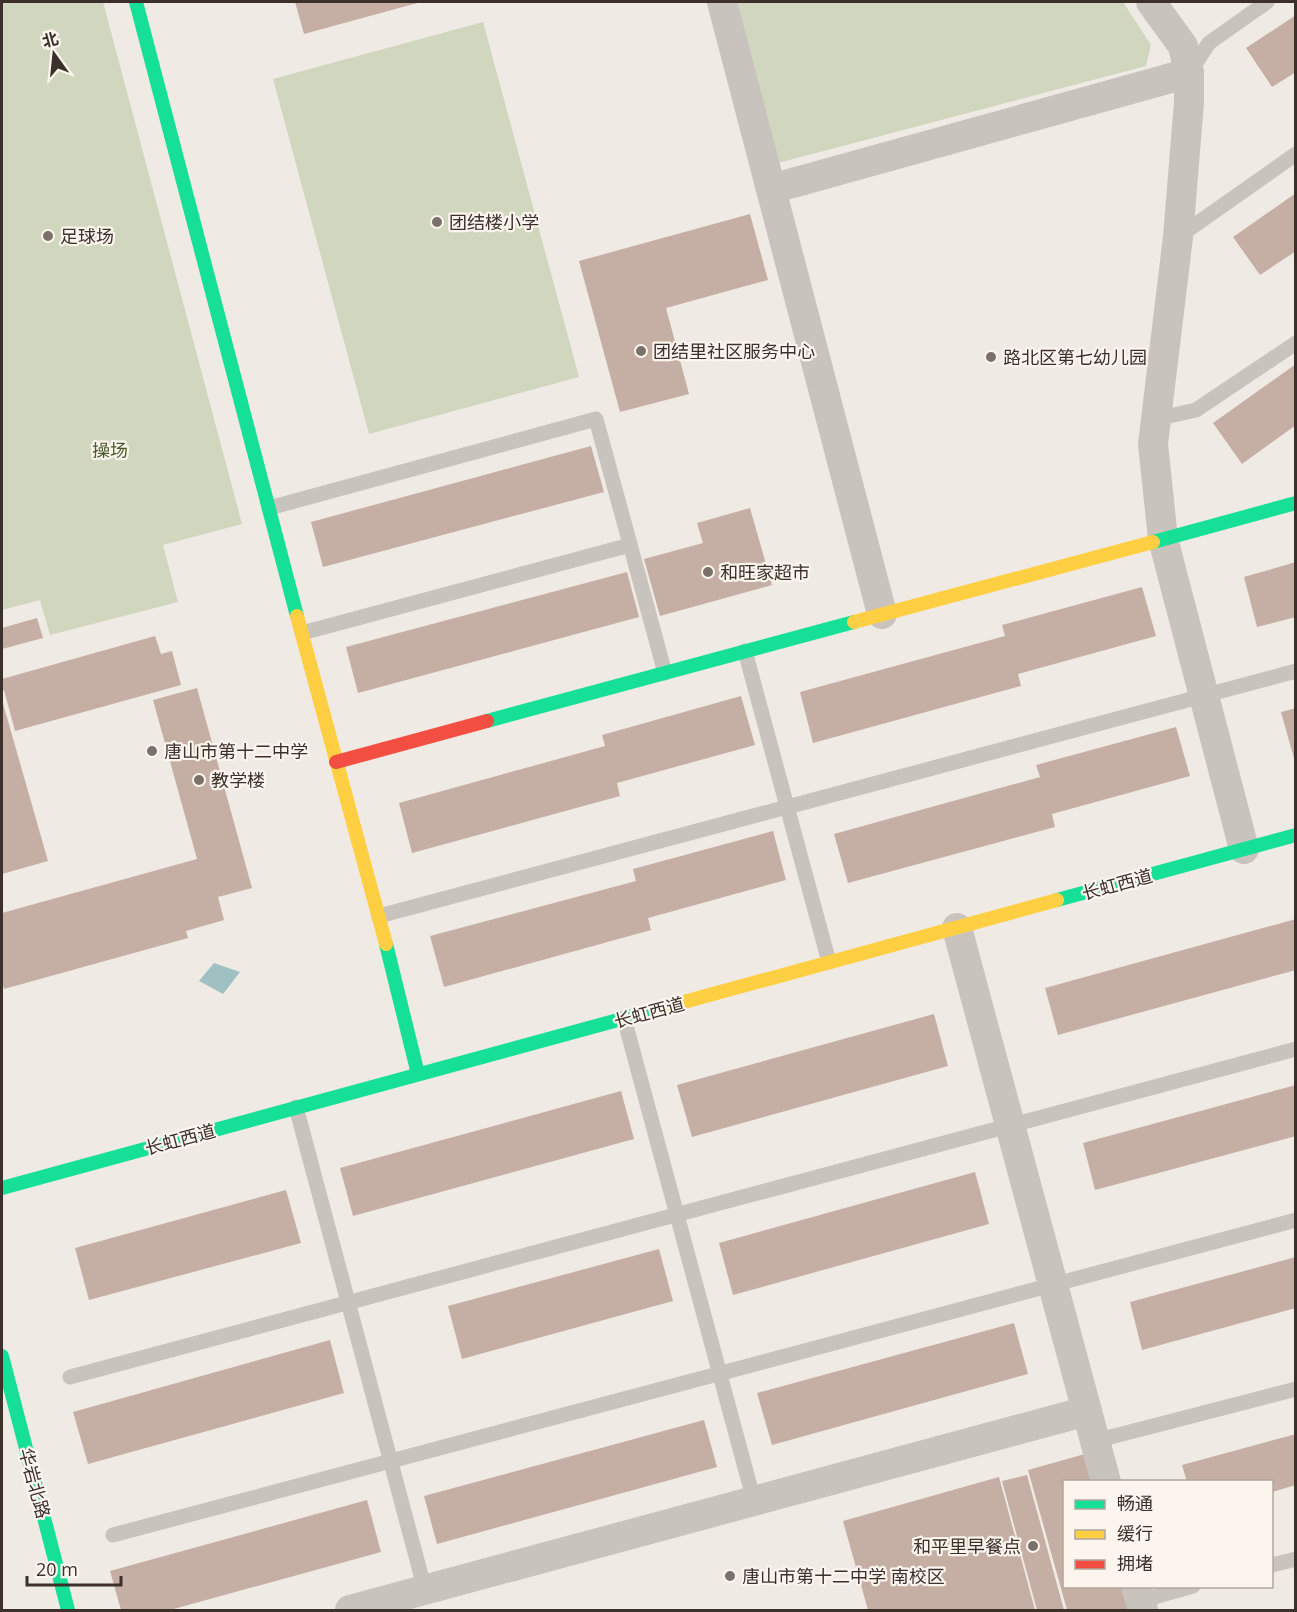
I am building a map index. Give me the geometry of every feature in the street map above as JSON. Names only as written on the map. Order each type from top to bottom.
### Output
[{"type":"street","points":[[136,2],[336,762],[379,916],[418,1074]]},
{"type":"street","points":[[722,2],[882,614]]},
{"type":"street","points":[[1151,2],[1183,46],[1189,73],[1189,102],[1178,237],[1153,444],[1163,539],[1244,849]]},
{"type":"street","points":[[771,189],[1189,73]]},
{"type":"street","points":[[336,762],[1296,503]]},
{"type":"street","name":"长虹西道","points":[[2,1188],[1296,835]]},
{"type":"street","points":[[957,928],[1105,1480]]},
{"type":"street","name":"华岩北路","points":[[2,1356],[68,1611]]},
{"type":"street","points":[[350,1611],[1087,1411]]},
{"type":"lane","points":[[1189,73],[1209,43],[1267,2]]},
{"type":"lane","points":[[1178,237],[1296,154]]},
{"type":"lane","points":[[1156,419],[1196,410],[1296,343]]},
{"type":"lane","points":[[269,508],[596,419],[665,673]]},
{"type":"lane","points":[[302,633],[630,545]]},
{"type":"lane","points":[[745,651],[829,962]]},
{"type":"lane","points":[[379,916],[1296,672]]},
{"type":"lane","points":[[624,1018],[754,1501]]},
{"type":"lane","points":[[70,1377],[1296,1049]]},
{"type":"lane","points":[[296,1107],[425,1590]]},
{"type":"lane","points":[[113,1535],[1296,1220]]},
{"type":"lane","points":[[1095,1441],[1296,1389]]},
{"type":"lane","points":[[1273,1565],[1296,1559]]},
{"type":"lane","points":[[1139,1599],[1188,1588]]},
{"type":"green space","name":"操场","points":[[2,2],[103,2],[242,524],[163,545],[178,602],[50,635],[40,600],[2,610]]},
{"type":"green space","points":[[734,2],[1123,2],[1151,45],[1146,66],[778,163]]},
{"type":"green space","points":[[483,22],[579,377],[369,434],[273,79]]},
{"type":"water","points":[[214,963],[240,972],[223,994],[199,981]]},
{"type":"building","points":[[295,2],[421,2],[304,34]]},
{"type":"building","points":[[1296,15],[1296,72],[1272,87],[1246,48]]},
{"type":"building","points":[[1296,193],[1296,251],[1260,275],[1233,237]]},
{"type":"building","name":"团结里社区服务中心","points":[[750,214],[768,280],[666,308],[689,394],[620,412],[579,261]]},
{"type":"building","points":[[1296,364],[1296,425],[1242,464],[1213,423]]},
{"type":"building","points":[[591,446],[604,492],[323,567],[311,522]]},
{"type":"building","name":"和旺家超市","points":[[750,508],[772,585],[660,616],[644,559],[703,543],[697,523]]},
{"type":"building","points":[[1296,562],[1296,617],[1257,627],[1244,577]]},
{"type":"building","points":[[627,572],[639,617],[358,693],[346,647]]},
{"type":"building","points":[[1142,587],[1156,636],[1018,674],[1021,686],[813,743],[800,692],[1005,636],[1002,625]]},
{"type":"building","points":[[37,618],[43,638],[2,649],[2,628]]},
{"type":"building","points":[[155,636],[161,654],[172,651],[181,685],[15,731],[4,690],[2,691],[2,679]]},
{"type":"building","name":"教学楼","points":[[197,688],[252,888],[218,897],[224,920],[186,931],[188,938],[4,989],[2,982],[2,913],[197,859],[153,700]]},
{"type":"building","points":[[741,696],[755,745],[617,783],[620,796],[412,853],[399,803],[605,746],[602,735]]},
{"type":"building","points":[[2,700],[48,861],[2,874]]},
{"type":"building","points":[[1296,708],[1296,761],[1295,762],[1281,712]]},
{"type":"building","points":[[1176,727],[1190,776],[1052,814],[1055,827],[848,883],[834,834],[1040,777],[1036,765]]},
{"type":"building","points":[[773,831],[786,880],[648,918],[651,930],[444,987],[430,936],[636,881],[633,869]]},
{"type":"building","points":[[1296,919],[1296,970],[1058,1035],[1045,988]]},
{"type":"building","points":[[934,1014],[948,1066],[692,1137],[677,1085]]},
{"type":"building","points":[[1296,1085],[1296,1136],[1095,1190],[1083,1143]]},
{"type":"building","points":[[621,1091],[634,1139],[353,1216],[340,1168]]},
{"type":"building","points":[[975,1172],[989,1224],[733,1295],[719,1243]]},
{"type":"building","points":[[286,1190],[301,1243],[89,1300],[75,1248]]},
{"type":"building","points":[[659,1249],[673,1301],[462,1359],[448,1306]]},
{"type":"building","points":[[1296,1257],[1296,1308],[1142,1350],[1130,1302]]},
{"type":"building","points":[[1014,1323],[1028,1374],[772,1445],[757,1393]]},
{"type":"building","points":[[330,1340],[344,1393],[88,1464],[73,1412]]},
{"type":"building","points":[[704,1420],[717,1467],[437,1544],[424,1496]]},
{"type":"building","points":[[1296,1434],[1296,1485],[1273,1492],[1273,1480],[1186,1480],[1182,1465]]},
{"type":"building","points":[[1085,1454],[1092,1480],[1063,1480],[1063,1588],[1122,1588],[1128,1610],[1067,1610],[1028,1470]]},
{"type":"building","name":"和平里早餐点","points":[[1027,1475],[1064,1610],[1037,1610],[1002,1481]]},
{"type":"building","points":[[999,1477],[1035,1610],[868,1610],[843,1521]]},
{"type":"building","points":[[367,1500],[381,1552],[170,1610],[121,1610],[110,1571]]},
{"type":"traffic: fast","points":[[136,2],[297,616]]},
{"type":"traffic: fast","points":[[1153,542],[1296,503]]},
{"type":"traffic: fast","points":[[487,721],[854,622]]},
{"type":"traffic: fast","points":[[1057,900],[1296,835]]},
{"type":"traffic: fast","points":[[386,944],[418,1074]]},
{"type":"traffic: fast","points":[[2,1188],[662,1008]]},
{"type":"traffic: fast","points":[[2,1356],[68,1610]]},
{"type":"traffic: slow","points":[[854,622],[1153,542]]},
{"type":"traffic: slow","points":[[297,616],[386,944]]},
{"type":"traffic: slow","points":[[662,1008],[1057,900]]},
{"type":"traffic: jam","points":[[336,762],[487,721]]},
{"type":"place","name":"团结楼小学","points":[[437,222]]},
{"type":"place","name":"足球场","points":[[48,236]]},
{"type":"place","name":"团结里社区服务中心","points":[[641,351]]},
{"type":"place","name":"路北区第七幼儿园","points":[[991,357]]},
{"type":"place","name":"和旺家超市","points":[[708,572]]},
{"type":"place","name":"唐山市第十二中学","points":[[152,751]]},
{"type":"place","name":"教学楼","points":[[199,780]]},
{"type":"place","name":"和平里早餐点","points":[[1033,1546]]},
{"type":"place","name":"唐山市第十二中学 南校区","points":[[730,1576]]}]
